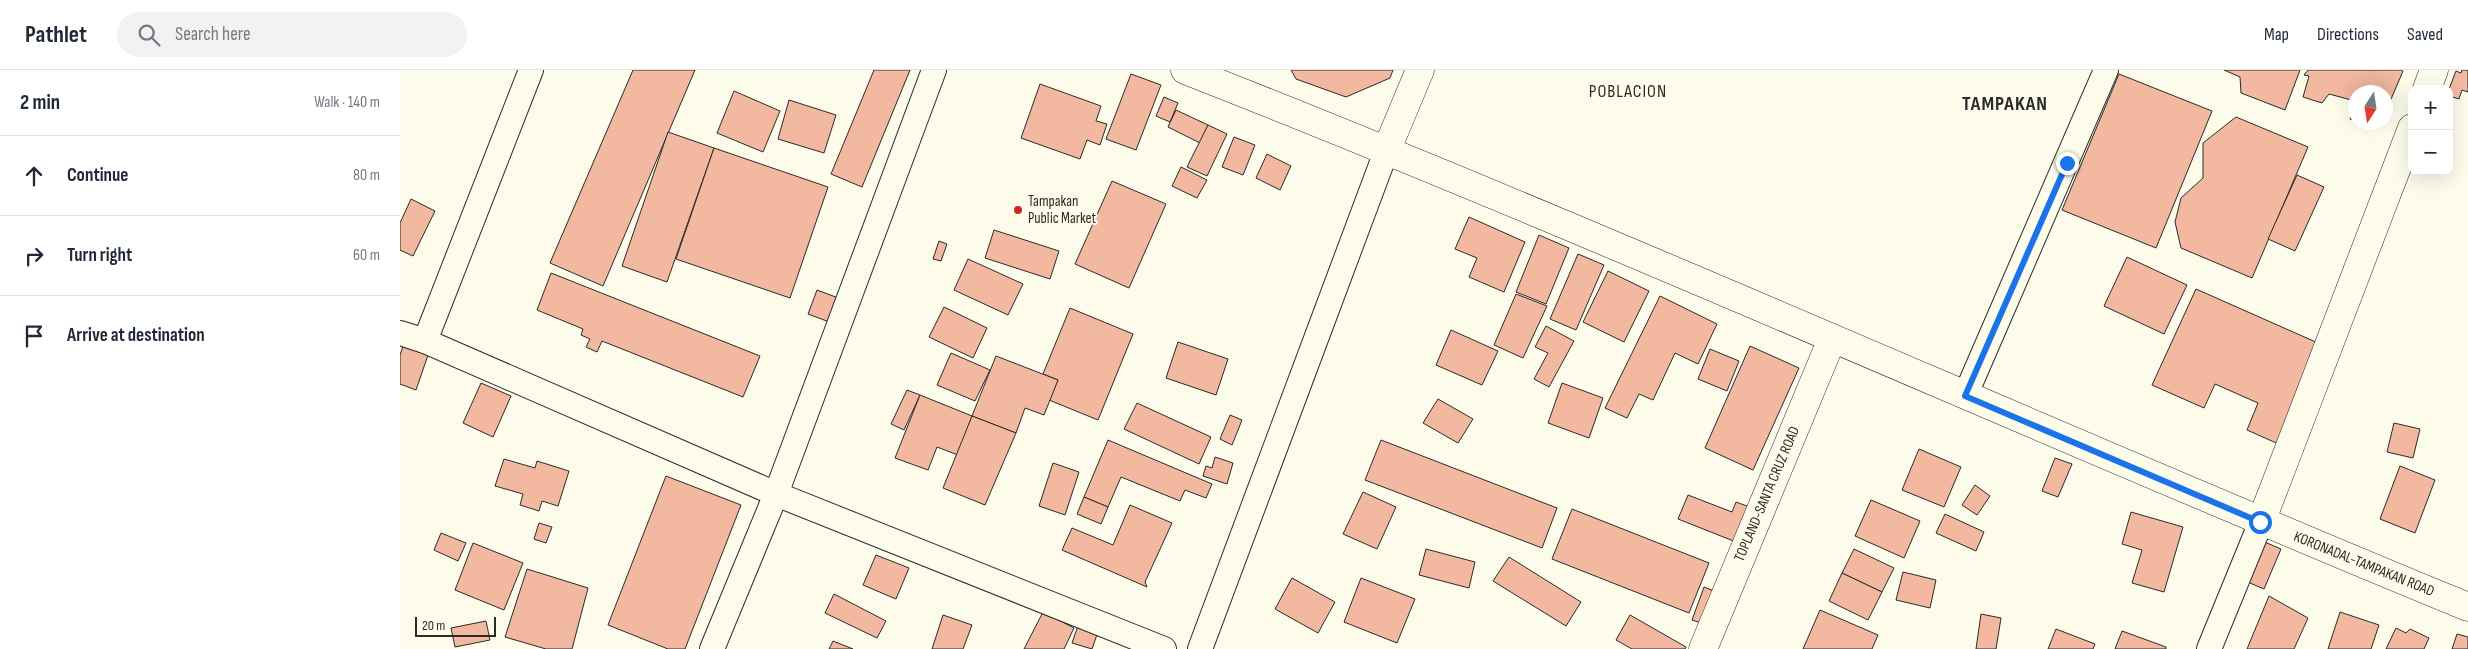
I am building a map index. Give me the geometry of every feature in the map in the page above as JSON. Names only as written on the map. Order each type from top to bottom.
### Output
[{"type":"main road","name":"KORONADAL-TAMPAKAN ROAD","points":[[1185,70],[1387,149],[2260,522],[2468,606]]},
{"type":"main road","points":[[1387,149],[1420,70]]},
{"type":"main road","points":[[2428,85],[2434,70]]},
{"type":"main road","points":[[2260,522],[2411,130]]},
{"type":"main road","name":"TOPLAND-SANTA CRUZ ROAD","points":[[1703,649],[1832,339]]},
{"type":"street","points":[[425,341],[531,70]]},
{"type":"street","points":[[712,649],[776,494],[934,70]]},
{"type":"street","points":[[1965,396],[2106,70]]},
{"type":"street","points":[[1200,649],[1387,149]]},
{"type":"street","points":[[400,333],[425,341],[776,494],[1164,649]]},
{"type":"street","points":[[2209,649],[2260,522]]},
{"type":"building","points":[[633,70],[695,70],[603,286],[550,263]]},
{"type":"building","points":[[874,70],[910,70],[862,187],[831,174]]},
{"type":"building","points":[[1291,70],[1393,70],[1390,78],[1346,97],[1296,79]]},
{"type":"building","points":[[2224,70],[2300,70],[2285,110],[2241,93],[2240,77]]},
{"type":"building","points":[[2308,70],[2403,71],[2393,95],[2393,85],[2348,85],[2348,99],[2329,94],[2322,103],[2303,97],[2309,76],[2304,75]]},
{"type":"building","points":[[2462,70],[2468,70],[2468,92],[2462,90],[2459,99],[2453,97],[2453,85],[2451,85],[2456,71],[2461,73]]},
{"type":"building","points":[[1131,74],[1161,85],[1136,150],[1106,139]]},
{"type":"building","points":[[2119,74],[2212,111],[2156,248],[2062,210]]},
{"type":"building","points":[[1040,84],[1101,106],[1096,121],[1107,124],[1100,145],[1087,140],[1080,159],[1021,138]]},
{"type":"building","points":[[734,91],[780,111],[763,152],[717,133]]},
{"type":"building","points":[[1164,97],[1178,103],[1170,122],[1156,116]]},
{"type":"building","points":[[789,100],[836,115],[824,153],[778,139]]},
{"type":"building","points":[[1176,110],[1208,125],[1200,143],[1168,127]]},
{"type":"building","points":[[2236,117],[2308,147],[2252,278],[2181,248],[2175,222],[2181,198],[2203,178],[2203,143]]},
{"type":"building","points":[[1208,125],[1227,134],[1207,176],[1187,167]]},
{"type":"building","points":[[668,132],[714,148],[667,282],[622,266]]},
{"type":"building","points":[[1234,137],[1255,145],[1243,175],[1222,167]]},
{"type":"building","points":[[714,148],[828,187],[790,298],[676,259]]},
{"type":"building","points":[[1267,154],[1291,166],[1280,190],[1256,178]]},
{"type":"building","points":[[1181,167],[1207,180],[1197,198],[1172,186]]},
{"type":"building","points":[[2297,175],[2324,187],[2295,251],[2268,239]]},
{"type":"building","points":[[1112,181],[1166,204],[1129,288],[1075,264]]},
{"type":"building","points":[[411,199],[435,211],[413,256],[400,250],[400,223]]},
{"type":"building","points":[[1469,217],[1525,242],[1504,292],[1469,277],[1477,258],[1455,249]]},
{"type":"building","points":[[994,230],[1059,251],[1050,279],[985,258]]},
{"type":"building","points":[[1539,235],[1569,248],[1546,304],[1516,292]]},
{"type":"building","points":[[939,241],[947,244],[941,261],[933,259]]},
{"type":"building","points":[[1578,254],[1604,265],[1576,330],[1550,319]]},
{"type":"building","points":[[2127,257],[2187,285],[2164,334],[2104,306]]},
{"type":"building","points":[[968,259],[1023,284],[1008,315],[954,290]]},
{"type":"building","points":[[1608,271],[1649,291],[1624,342],[1583,322]]},
{"type":"building","points":[[551,273],[760,356],[743,397],[602,341],[597,352],[586,347],[590,339],[581,335],[583,329],[537,310]]},
{"type":"building","points":[[2196,289],[2327,347],[2283,446],[2247,430],[2258,403],[2215,384],[2204,408],[2152,385]]},
{"type":"building","points":[[817,290],[841,299],[832,323],[808,314]]},
{"type":"building","points":[[1516,294],[1547,306],[1523,358],[1494,345]]},
{"type":"building","points":[[1660,296],[1717,324],[1698,364],[1675,353],[1653,400],[1639,394],[1627,418],[1605,408]]},
{"type":"building","points":[[944,307],[987,328],[973,358],[929,337]]},
{"type":"building","points":[[1070,308],[1133,334],[1098,420],[1049,400],[1058,380],[1043,374]]},
{"type":"building","points":[[1546,326],[1574,341],[1549,387],[1534,379],[1548,353],[1535,347]]},
{"type":"building","points":[[1451,330],[1498,351],[1482,385],[1436,365]]},
{"type":"building","points":[[1178,342],[1228,359],[1216,395],[1166,378]]},
{"type":"building","points":[[403,346],[428,355],[416,390],[400,384],[400,355]]},
{"type":"building","points":[[1750,346],[1799,368],[1753,470],[1705,448]]},
{"type":"building","points":[[1710,349],[1739,361],[1727,391],[1698,379]]},
{"type":"building","points":[[951,353],[990,370],[975,401],[937,385]]},
{"type":"building","points":[[996,356],[1058,380],[1044,415],[1025,408],[1016,433],[972,416]]},
{"type":"building","points":[[481,383],[511,396],[493,437],[463,423]]},
{"type":"building","points":[[1562,383],[1603,398],[1589,438],[1548,423]]},
{"type":"building","points":[[907,390],[920,395],[904,430],[891,424]]},
{"type":"building","points":[[920,395],[972,416],[958,455],[937,447],[928,470],[895,458]]},
{"type":"building","points":[[1438,399],[1473,419],[1458,443],[1423,423]]},
{"type":"building","points":[[1137,403],[1211,437],[1199,464],[1124,429]]},
{"type":"building","points":[[1230,415],[1242,420],[1232,445],[1220,439]]},
{"type":"building","points":[[972,416],[1016,433],[985,505],[943,488]]},
{"type":"building","points":[[2394,423],[2420,429],[2413,458],[2387,452]]},
{"type":"building","points":[[1108,440],[1212,484],[1206,498],[1185,490],[1180,501],[1121,477],[1108,507],[1084,497]]},
{"type":"building","points":[[1381,440],[1557,508],[1542,548],[1365,480]]},
{"type":"building","points":[[1919,449],[1961,467],[1944,507],[1902,490]]},
{"type":"building","points":[[1215,457],[1233,463],[1227,484],[1203,476],[1206,466],[1212,468]]},
{"type":"building","points":[[2055,458],[2072,464],[2058,497],[2042,491]]},
{"type":"building","points":[[504,459],[535,468],[537,461],[569,471],[558,506],[542,501],[539,511],[520,505],[523,494],[495,486]]},
{"type":"building","points":[[1053,463],[1079,472],[1065,515],[1039,506]]},
{"type":"building","points":[[2400,466],[2435,480],[2415,533],[2380,519]]},
{"type":"building","points":[[666,476],[741,505],[685,649],[668,649],[608,625]]},
{"type":"building","points":[[1975,485],[1990,496],[1977,515],[1962,505]]},
{"type":"building","points":[[1363,492],[1396,507],[1377,549],[1343,534]]},
{"type":"building","points":[[1688,495],[1732,512],[1736,502],[1755,509],[1741,544],[1678,519]]},
{"type":"building","points":[[1084,497],[1108,507],[1101,524],[1077,514]]},
{"type":"building","points":[[1871,500],[1920,521],[1904,558],[1855,536]]},
{"type":"building","points":[[1130,505],[1172,523],[1145,582],[1147,587],[1062,550],[1072,528],[1113,545]]},
{"type":"building","points":[[1572,509],[1709,563],[1689,613],[1552,559]]},
{"type":"building","points":[[2131,512],[2183,527],[2164,592],[2132,583],[2142,550],[2122,544]]},
{"type":"building","points":[[1945,514],[1984,532],[1976,551],[1936,533]]},
{"type":"building","points":[[539,523],[552,527],[546,543],[534,539]]},
{"type":"building","points":[[441,533],[466,543],[458,561],[434,550]]},
{"type":"building","points":[[2260,540],[2281,549],[2264,589],[2243,580]]},
{"type":"building","points":[[473,543],[523,563],[504,610],[455,590]]},
{"type":"building","points":[[1426,549],[1475,562],[1469,588],[1419,575]]},
{"type":"building","points":[[1854,549],[1894,568],[1882,592],[1842,573]]},
{"type":"building","points":[[876,555],[909,568],[896,599],[863,585]]},
{"type":"building","points":[[1509,557],[1581,602],[1566,626],[1493,581]]},
{"type":"building","points":[[527,569],[588,588],[572,649],[546,649],[505,637]]},
{"type":"building","points":[[1903,572],[1936,580],[1930,608],[1896,600]]},
{"type":"building","points":[[1842,573],[1882,592],[1868,620],[1829,601]]},
{"type":"building","points":[[1292,578],[1335,602],[1318,633],[1275,609]]},
{"type":"building","points":[[1361,578],[1415,599],[1397,643],[1344,622]]},
{"type":"building","points":[[1704,587],[1719,593],[1707,625],[1692,620]]},
{"type":"building","points":[[834,594],[886,621],[877,638],[825,613]]},
{"type":"building","points":[[2269,596],[2308,618],[2294,649],[2247,649]]},
{"type":"building","points":[[1820,610],[1878,635],[1872,649],[1803,649]]},
{"type":"building","points":[[1043,612],[1074,628],[1064,649],[1024,649]]},
{"type":"building","points":[[2340,612],[2379,625],[2371,649],[2328,649]]},
{"type":"building","points":[[1981,614],[2001,618],[1996,649],[1976,649]]},
{"type":"building","points":[[943,615],[972,625],[963,649],[932,649]]},
{"type":"building","points":[[1630,615],[1686,647],[1685,649],[1632,649],[1616,640]]},
{"type":"building","points":[[1080,620],[1100,626],[1092,649],[1072,643]]},
{"type":"building","points":[[486,621],[490,640],[455,647],[451,628]]},
{"type":"building","points":[[2396,628],[2406,633],[2410,629],[2429,638],[2424,649],[2386,649]]},
{"type":"building","points":[[2056,629],[2095,644],[2093,649],[2048,649]]},
{"type":"building","points":[[2122,631],[2166,647],[2166,649],[2115,649]]},
{"type":"building","points":[[2457,634],[2468,637],[2468,649],[2452,649]]},
{"type":"building","points":[[833,641],[853,649],[829,649]]},
{"type":"place","name":"Tampakan Public Market","points":[[1018,210]]},
{"type":"district","name":"POBLACION","points":[[1628,91]]},
{"type":"district","name":"TAMPAKAN","points":[[2005,104]]},
{"type":"route","points":[[2067,163],[1965,396],[2260,522]]}]
